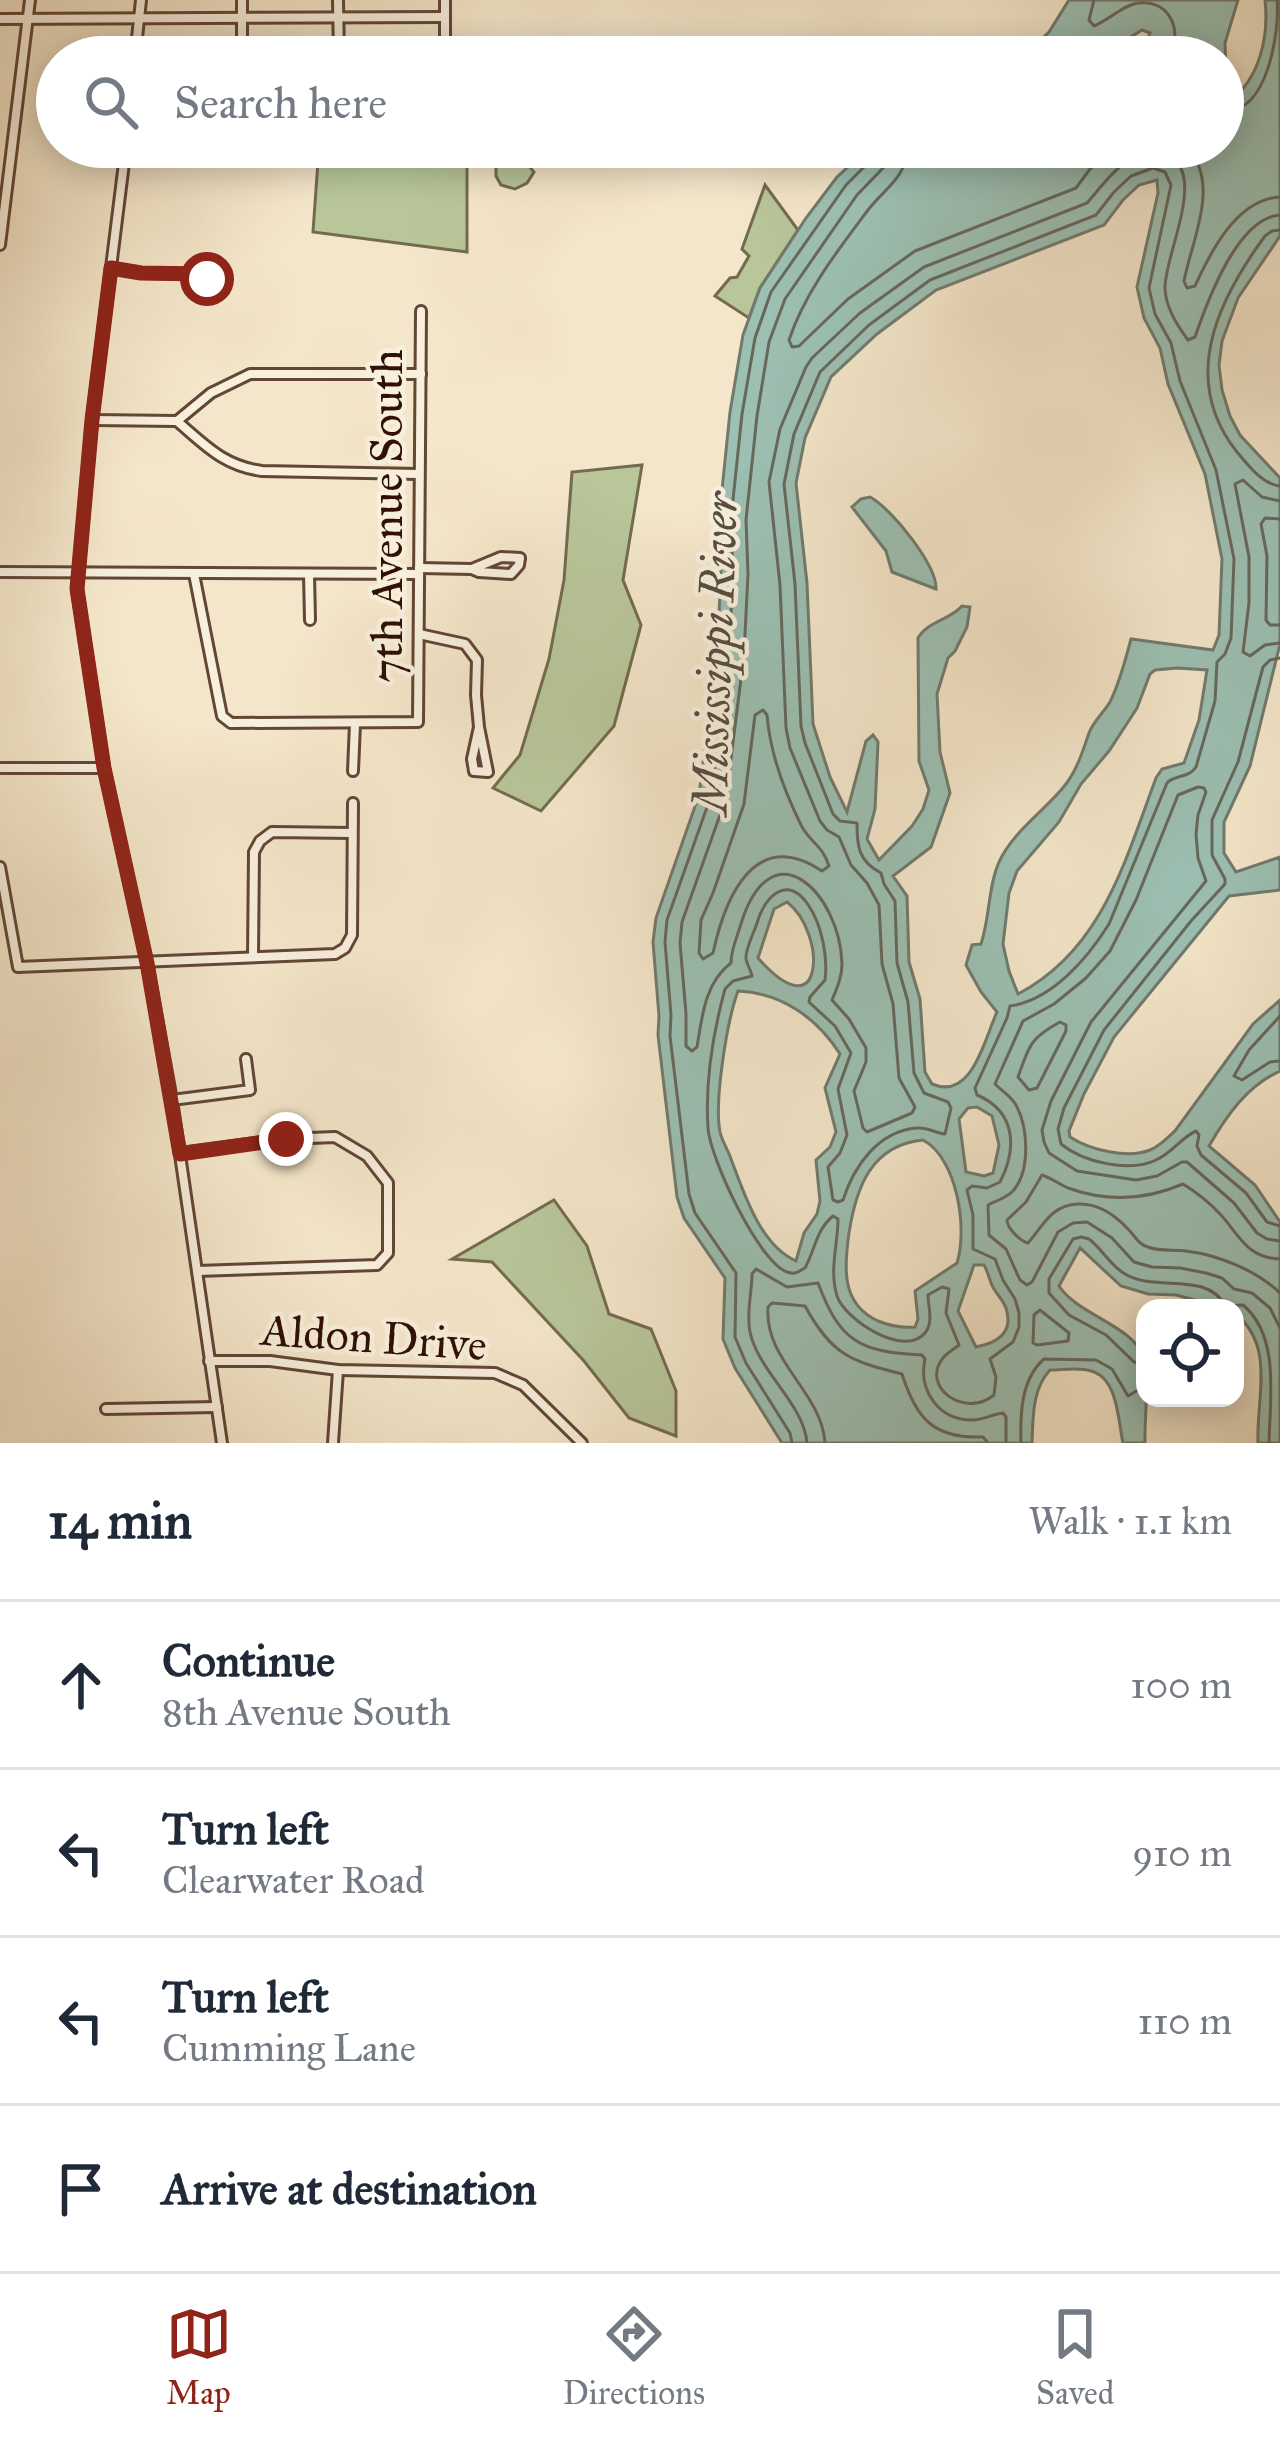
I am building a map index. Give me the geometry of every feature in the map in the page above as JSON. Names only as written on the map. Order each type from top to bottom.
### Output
[{"type":"street","points":[[0,245],[30,0]]},
{"type":"street","points":[[137,36],[141,0]]},
{"type":"street","points":[[242,0],[242,36]]},
{"type":"street","points":[[338,0],[338,36]]},
{"type":"street","points":[[445,0],[445,36]]},
{"type":"street","points":[[0,19],[445,17]]},
{"type":"street","points":[[123,168],[92,420],[77,574],[79,612],[104,768],[172,1100],[221,1443]]},
{"type":"street","points":[[111,268],[205,274],[207,279]]},
{"type":"street","name":"7th Avenue South","points":[[355,724],[418,722],[421,311]]},
{"type":"street","points":[[177,421],[211,393],[250,374],[421,374]]},
{"type":"street","points":[[92,420],[177,421],[224,461],[242,469],[418,474]]},
{"type":"street","points":[[0,572],[310,574],[472,569],[501,557],[520,558],[511,574],[472,569]]},
{"type":"street","points":[[194,574],[221,716],[231,723],[355,724],[353,771]]},
{"type":"street","points":[[310,574],[310,620]]},
{"type":"street","points":[[418,634],[465,644],[477,660],[479,727],[488,772],[474,771],[479,727]]},
{"type":"street","points":[[0,768],[104,768]]},
{"type":"street","points":[[0,867],[18,968],[335,954],[352,935],[353,802]]},
{"type":"street","points":[[253,957],[254,852],[260,841],[272,832],[352,832]]},
{"type":"street","points":[[172,1100],[250,1090],[246,1059]]},
{"type":"street","points":[[180,1154],[335,1137],[367,1156],[388,1183],[388,1253],[377,1264],[197,1271]]},
{"type":"street","name":"Aldon Drive","points":[[209,1361],[495,1373],[523,1385],[582,1443]]},
{"type":"street","points":[[333,1443],[338,1370]]},
{"type":"street","points":[[106,1409],[217,1407]]},
{"type":"green space","points":[[318,168],[467,168],[467,252],[313,232]]},
{"type":"green space","points":[[496,168],[531,168],[534,172],[515,189],[501,185]]},
{"type":"green space","points":[[765,185],[798,230],[760,288],[749,318],[715,296],[730,278],[737,277],[749,256],[742,249]]},
{"type":"green space","points":[[642,465],[623,580],[641,625],[614,726],[541,811],[493,788],[520,755],[549,659],[564,580],[572,472]]},
{"type":"green space","points":[[554,1200],[587,1246],[609,1314],[651,1329],[676,1391],[676,1436],[629,1418],[584,1361],[492,1262],[452,1259]]},
{"type":"water","points":[[1069,0],[1238,0],[1227,36],[1149,36],[1142,30],[1133,36],[1045,36]]},
{"type":"water","points":[[1265,0],[1280,0],[1280,236],[1238,298],[1222,341],[1219,365],[1222,390],[1240,435],[1280,478],[1280,644],[1250,766],[1224,822],[1224,853],[1236,872],[1280,857],[1280,890],[1229,896],[1114,1037],[1069,1131],[1078,1142],[1109,1152],[1141,1153],[1157,1146],[1175,1131],[1253,1024],[1280,1000],[1280,1071],[1239,1102],[1209,1146],[1255,1185],[1280,1222],[1280,1443],[1258,1443],[1260,1357],[1244,1322],[1244,1299],[1191,1299],[1121,1286],[1080,1248],[1059,1286],[1136,1345],[1136,1407],[1146,1407],[1145,1443],[1123,1443],[1107,1382],[1091,1371],[1076,1369],[1050,1370],[1044,1378],[1035,1404],[1032,1443],[782,1443],[735,1368],[723,1339],[725,1278],[684,1218],[677,1197],[658,1035],[653,942],[656,918],[699,795],[717,653],[719,519],[743,335],[760,288],[806,218],[847,168],[1244,168],[1244,87],[1260,55]],"holes":[[[1157,180],[1137,287],[1144,318],[1160,348],[1168,384],[1205,474],[1222,559],[1219,635],[1213,650],[1131,639],[1114,694],[1091,729],[1070,778],[1013,840],[995,872],[981,944],[972,945],[966,965],[997,1012],[981,1052],[957,1084],[932,1084],[925,1072],[920,999],[909,962],[907,896],[893,876],[931,847],[950,793],[940,752],[937,694],[948,658],[967,627],[970,607],[962,606],[918,638],[919,761],[929,790],[912,826],[879,860],[867,839],[875,809],[878,742],[873,735],[866,741],[847,812],[813,724],[807,583],[796,483],[805,438],[831,377],[877,334],[936,290],[1104,225],[1139,185]],[[1177,668],[1207,670],[1199,720],[1184,763],[1162,769],[1156,778],[1121,871],[1090,928],[1071,953],[1018,994],[1003,944],[1009,893],[1017,871],[1109,751],[1137,708],[1150,674]],[[787,902],[800,916],[813,953],[807,982],[796,986],[780,979],[758,958],[774,909]],[[738,991],[797,1010],[821,1029],[840,1054],[825,1088],[836,1132],[830,1147],[816,1160],[820,1201],[796,1261],[763,1231],[721,1135],[720,1082],[730,1021]],[[977,1107],[992,1116],[999,1145],[993,1173],[984,1176],[966,1172],[959,1119],[968,1108]],[[923,1140],[935,1149],[952,1178],[960,1213],[960,1248],[957,1263],[915,1291],[915,1327],[901,1327],[878,1321],[857,1305],[848,1284],[847,1246],[856,1200],[869,1172],[890,1150]],[[974,1265],[984,1265],[1008,1317],[1006,1330],[997,1339],[976,1347],[958,1311]]]},
{"type":"water","points":[[870,497],[911,538],[929,566],[936,589],[892,572],[886,551],[852,507]]},
{"type":"route","points":[[207,279],[205,274],[111,268],[77,574],[79,612],[104,768],[147,963],[180,1154],[286,1139]]},
{"type":"water label","name":"Mississippi River","points":[[715,653]]}]
